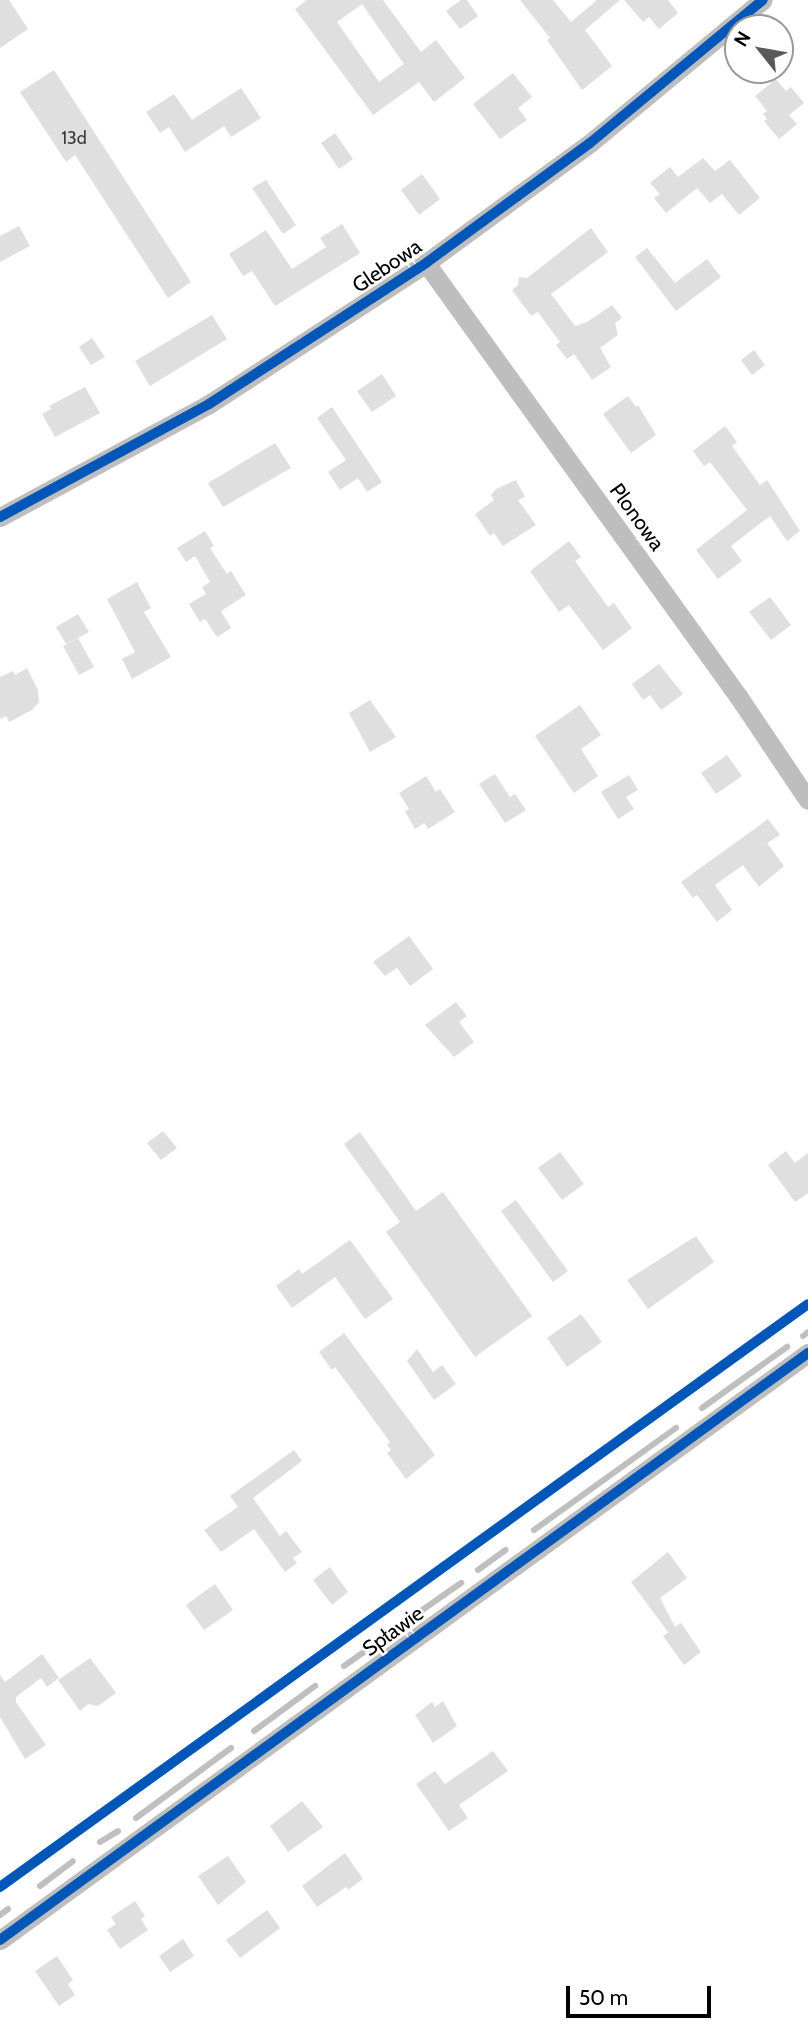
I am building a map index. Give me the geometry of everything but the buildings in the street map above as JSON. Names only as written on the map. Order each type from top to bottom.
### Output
[{"type":"street","name":"Glebowa","points":[[0,517],[209,404],[426,263],[590,143],[763,0]]},
{"type":"street","name":"Plonowa","points":[[426,263],[738,696],[808,800]]},
{"type":"street","name":"Spławie","points":[[0,1940],[808,1353]]},
{"type":"waterway","points":[[803,1336],[808,1332]]},
{"type":"waterway","points":[[702,1408],[787,1347]]},
{"type":"waterway","points":[[534,1530],[676,1428]]},
{"type":"waterway","points":[[478,1570],[506,1550]]},
{"type":"waterway","points":[[408,1620],[461,1583]]},
{"type":"waterway","points":[[344,1666],[391,1633]]},
{"type":"waterway","points":[[254,1731],[315,1686]]},
{"type":"waterway","points":[[136,1818],[231,1748]]},
{"type":"waterway","points":[[100,1842],[118,1831]]},
{"type":"waterway","points":[[40,1886],[73,1861]]},
{"type":"waterway","points":[[0,1915],[8,1909]]},
{"type":"cycle path","points":[[0,517],[209,404],[426,263],[590,143],[763,0]]},
{"type":"cycle path","points":[[0,1887],[808,1304]]},
{"type":"cycle path","points":[[0,1940],[808,1353]]}]
